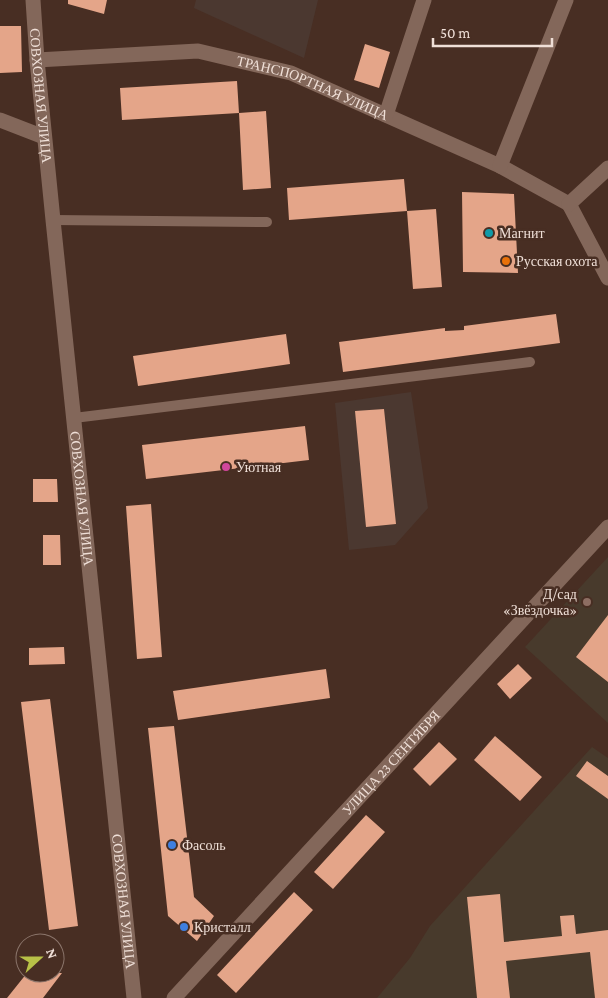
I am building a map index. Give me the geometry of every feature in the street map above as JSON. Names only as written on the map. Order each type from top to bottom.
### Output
[{"type":"street","name":"СОВХОЗНАЯ УЛИЦА","points":[[33,0],[44,137],[134,998]]},
{"type":"street","points":[[386,115],[424,0]]},
{"type":"street","points":[[500,166],[566,0]]},
{"type":"street","name":"ТРАНСПОРТНАЯ УЛИЦА","points":[[37,60],[198,52],[291,72],[500,166],[569,204]]},
{"type":"street","points":[[0,120],[44,137]]},
{"type":"street","points":[[608,168],[569,204],[608,278]]},
{"type":"street","name":"УЛИЦА 23 СЕНТЯБРЯ","points":[[174,998],[608,527]]},
{"type":"lane","points":[[53,220],[268,222]]},
{"type":"lane","points":[[74,418],[530,362]]},
{"type":"shaded area","points":[[196,0],[318,0],[304,58],[194,8]]},
{"type":"shaded area","points":[[411,392],[428,508],[395,545],[349,550],[335,403]]},
{"type":"shaded area","name":"Д/сад «Звёздочка»","points":[[608,557],[608,723],[525,647]]},
{"type":"shaded area","points":[[592,747],[608,758],[608,998],[377,998],[410,958],[430,926]]},
{"type":"building","points":[[68,0],[107,0],[104,14],[68,4]]},
{"type":"building","points":[[0,26],[21,26],[22,72],[0,73]]},
{"type":"building","points":[[365,44],[390,52],[379,88],[354,80]]},
{"type":"building","points":[[237,81],[239,113],[122,120],[120,88]]},
{"type":"building","points":[[266,111],[271,188],[243,190],[239,113]]},
{"type":"building","points":[[404,179],[407,211],[289,220],[287,188]]},
{"type":"building","name":"Магнит","points":[[462,192],[514,194],[518,273],[463,272]]},
{"type":"building","points":[[436,209],[442,287],[413,289],[407,211]]},
{"type":"building","points":[[556,314],[560,343],[343,372],[339,342],[445,328],[445,331],[464,330],[464,326]]},
{"type":"building","points":[[286,334],[290,364],[138,386],[133,356]]},
{"type":"building","points":[[384,409],[396,524],[366,527],[355,411]]},
{"type":"building","points":[[305,426],[309,460],[146,479],[142,445]]},
{"type":"building","points":[[33,479],[57,479],[58,502],[33,502]]},
{"type":"building","points":[[151,504],[162,657],[137,659],[126,506]]},
{"type":"building","points":[[43,535],[60,535],[61,565],[43,565]]},
{"type":"building","points":[[608,615],[608,682],[576,657]]},
{"type":"building","points":[[64,647],[65,664],[29,665],[29,648]]},
{"type":"building","points":[[518,664],[532,678],[510,699],[497,684]]},
{"type":"building","points":[[326,669],[330,698],[178,720],[173,691]]},
{"type":"building","points":[[50,699],[78,926],[49,930],[21,702]]},
{"type":"building","points":[[174,726],[194,897],[214,916],[197,941],[168,916],[148,728]]},
{"type":"building","points":[[495,736],[542,777],[520,801],[474,760]]},
{"type":"building","points":[[439,742],[457,759],[430,786],[413,769]]},
{"type":"building","points":[[587,761],[608,776],[608,799],[576,776]]},
{"type":"building","points":[[366,815],[385,832],[333,889],[314,872]]},
{"type":"building","points":[[294,892],[313,910],[236,993],[217,975]]},
{"type":"building","points":[[500,894],[504,942],[562,936],[560,916],[574,915],[576,934],[608,930],[608,998],[595,998],[590,952],[506,961],[510,998],[477,998],[467,897]]},
{"type":"building","points":[[19,983],[54,983],[43,998],[7,998]]},
{"type":"place","name":"Магнит","points":[[489,233]]},
{"type":"place","name":"Русская охота","points":[[506,261]]},
{"type":"place","name":"Уютная","points":[[226,467]]},
{"type":"place","name":"Д/сад «Звёздочка»","points":[[587,602]]},
{"type":"place","name":"Фасоль","points":[[172,845]]},
{"type":"place","name":"Кристалл","points":[[184,927]]}]
